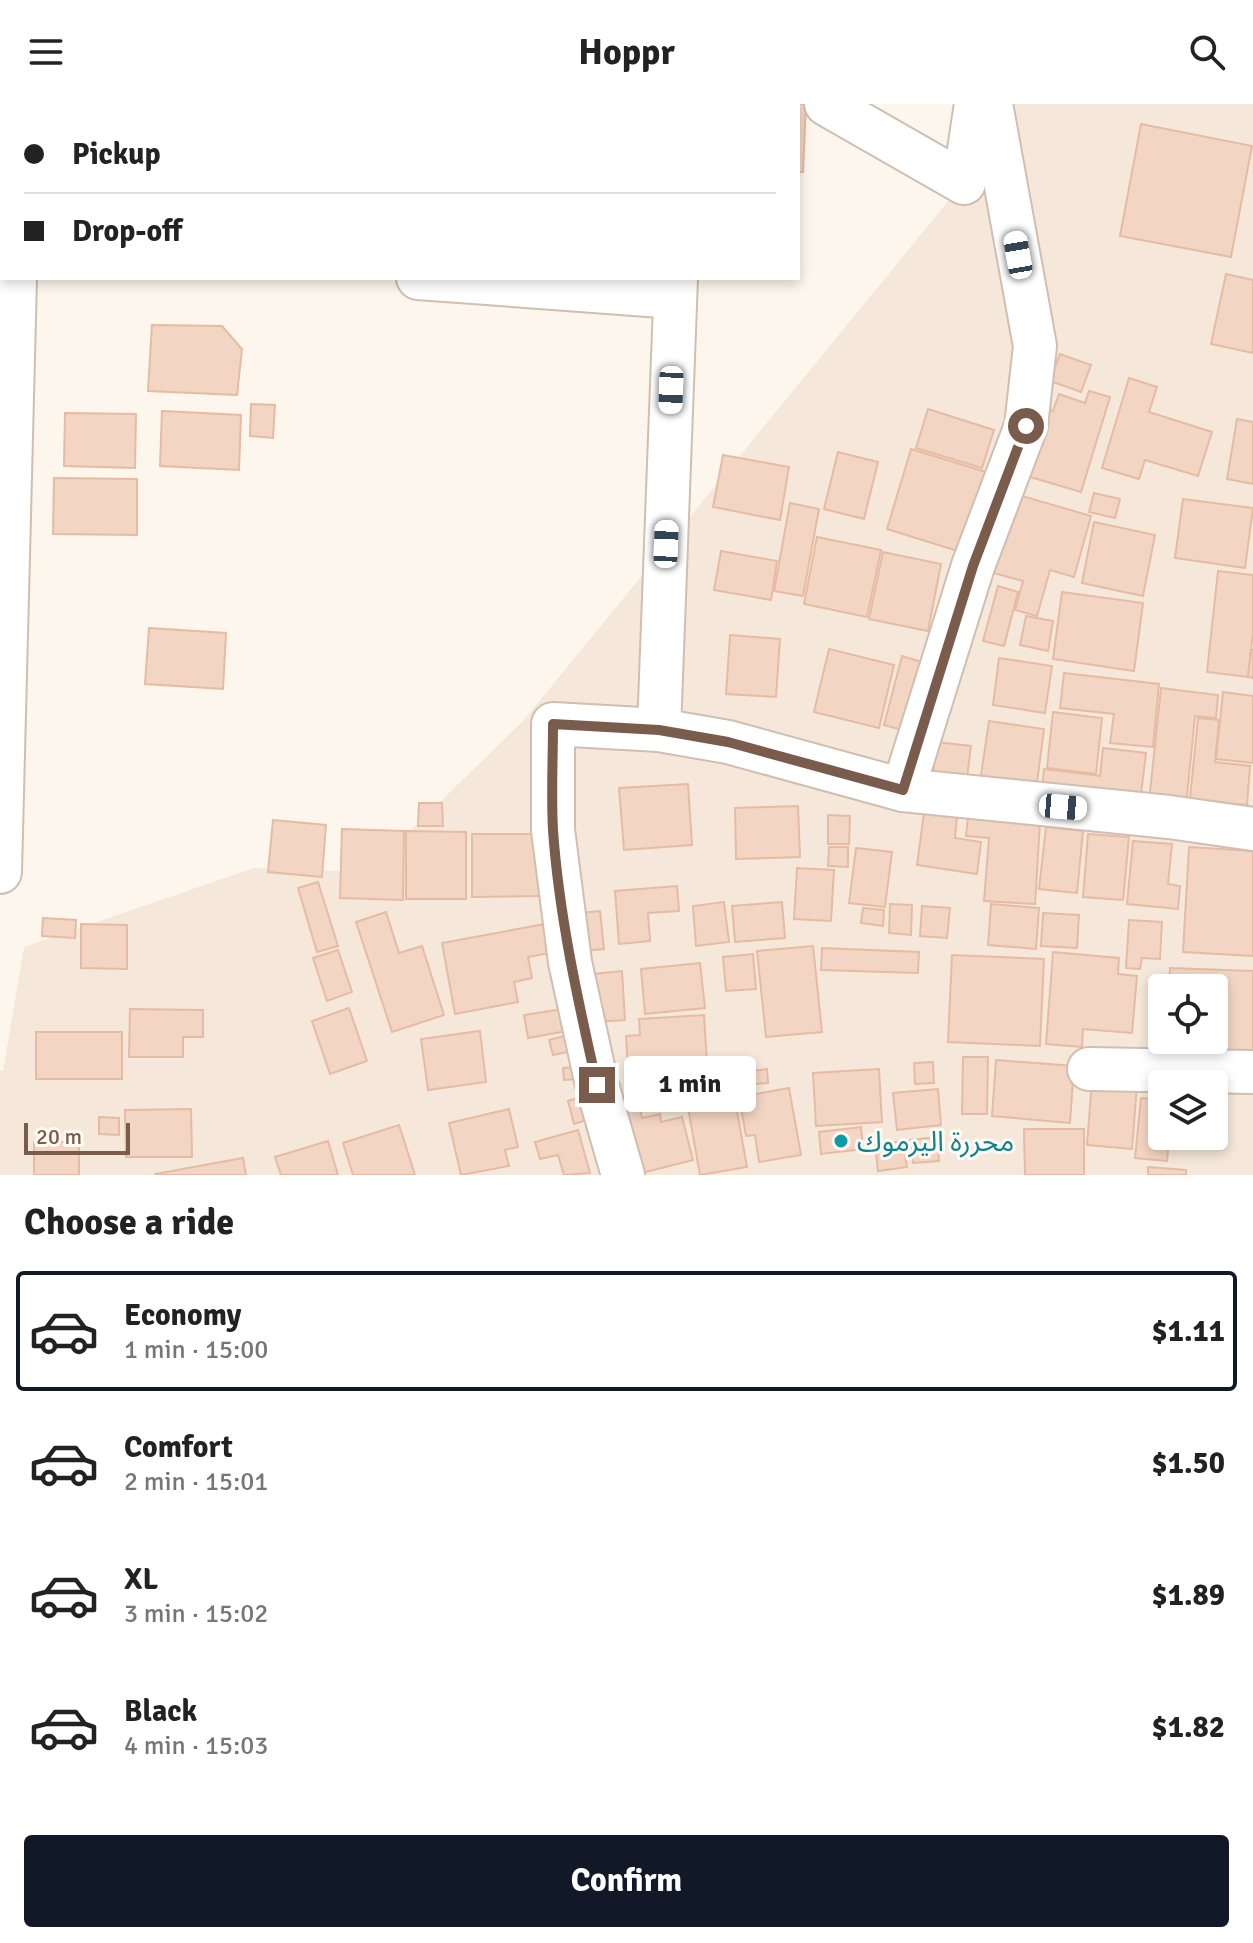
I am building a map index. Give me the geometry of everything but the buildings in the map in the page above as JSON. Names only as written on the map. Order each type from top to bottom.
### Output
[{"type":"street","points":[[826,104],[964,183],[976,104]]},
{"type":"street","points":[[903,790],[973,566],[1026,426],[1035,346],[991,104]]},
{"type":"street","points":[[0,872],[15,280]]},
{"type":"street","points":[[470,280],[676,288],[659,730]]},
{"type":"street","points":[[623,1175],[597,1085],[570,962],[553,830],[553,724],[659,730],[728,742],[903,790],[1169,817],[1253,829]]},
{"type":"street","points":[[1089,1069],[1253,1072]]},
{"type":"shaded area","points":[[980,104],[1253,104],[1253,1175],[0,1175],[0,1071],[3,1071],[24,947],[254,868],[368,872],[523,721],[963,183]]},
{"type":"place","name":"محررة اليرموك","points":[[841,1141]]},
{"type":"route","points":[[597,1085],[570,962],[553,830],[553,724],[659,730],[728,742],[903,790],[973,566],[1026,426]]}]
